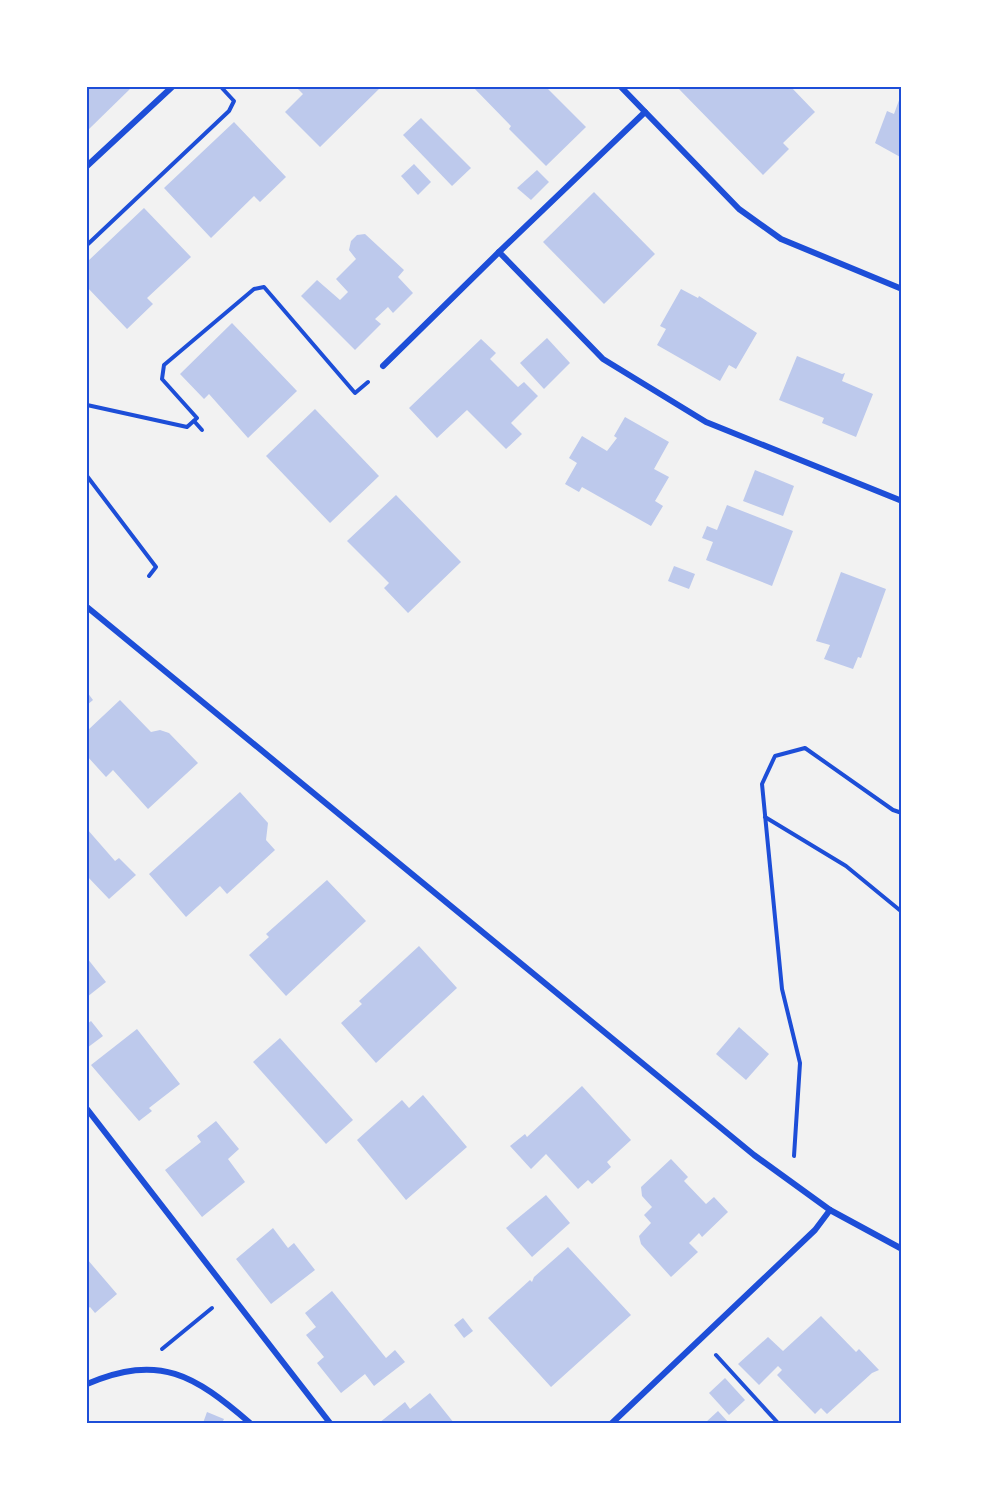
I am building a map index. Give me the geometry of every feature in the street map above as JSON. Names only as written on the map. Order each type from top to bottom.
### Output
[{"type":"street","points":[[87,166],[172,87]]},
{"type":"street","points":[[621,87],[739,209],[781,239],[902,289]]},
{"type":"street","points":[[383,366],[645,112]]},
{"type":"street","points":[[499,252],[603,359],[706,422],[902,501]]},
{"type":"street","points":[[87,607],[745,1148],[830,1210],[902,1249]]},
{"type":"street","points":[[87,1109],[330,1423]]},
{"type":"street","points":[[612,1423],[703,1340],[815,1230],[830,1210]]},
{"type":"street","points":[[87,1384],[113,1373],[138,1368],[183,1376],[218,1396],[250,1423]]},
{"type":"path","points":[[87,245],[229,111],[234,100],[221,87]]},
{"type":"path","points":[[87,405],[187,427],[197,418],[162,379],[164,365],[254,289],[264,287],[355,393],[383,366]]},
{"type":"path","points":[[194,421],[202,430]]},
{"type":"path","points":[[87,476],[156,567],[149,576]]},
{"type":"path","points":[[794,1156],[800,1063],[782,989],[762,784],[775,756],[806,748],[893,810],[902,813]]},
{"type":"path","points":[[765,817],[846,866],[902,912]]},
{"type":"path","points":[[138,1368],[231,1293]]},
{"type":"path","points":[[703,1340],[778,1423]]},
{"type":"building","points":[[87,87],[132,87],[87,131]]},
{"type":"building","points":[[296,87],[381,87],[320,147],[285,112],[303,94]]},
{"type":"building","points":[[473,87],[546,87],[586,127],[546,166],[509,129],[511,126]]},
{"type":"building","points":[[677,87],[791,87],[815,112],[783,143],[789,149],[763,175]]},
{"type":"building","points":[[902,92],[902,158],[875,143],[887,111],[894,114]]},
{"type":"building","points":[[421,118],[471,168],[452,186],[403,135]]},
{"type":"building","points":[[234,122],[286,177],[260,202],[254,196],[211,238],[164,188]]},
{"type":"building","points":[[414,164],[431,182],[418,195],[401,176]]},
{"type":"building","points":[[537,170],[549,182],[531,200],[517,188]]},
{"type":"building","points":[[594,192],[655,254],[604,304],[543,242]]},
{"type":"building","points":[[144,208],[191,257],[147,298],[153,304],[127,329],[87,287],[87,262]]},
{"type":"building","points":[[365,234],[404,270],[398,277],[413,293],[393,313],[388,307],[375,319],[381,324],[355,350],[301,296],[317,280],[340,300],[348,292],[336,279],[356,259],[349,250],[351,241],[357,235]]},
{"type":"building","points":[[681,289],[698,298],[699,296],[757,333],[736,369],[729,365],[720,381],[657,345],[666,329],[660,326]]},
{"type":"building","points":[[232,323],[297,391],[248,438],[209,394],[204,399],[180,374]]},
{"type":"building","points":[[547,338],[570,363],[544,389],[520,363]]},
{"type":"building","points":[[481,339],[496,353],[490,359],[518,387],[524,382],[538,396],[511,423],[522,434],[506,449],[467,410],[437,438],[409,408]]},
{"type":"building","points":[[797,356],[842,374],[845,373],[842,381],[873,394],[856,437],[822,423],[824,418],[779,400]]},
{"type":"building","points":[[315,409],[379,476],[330,523],[266,456]]},
{"type":"building","points":[[625,417],[669,442],[654,469],[669,477],[655,501],[663,506],[651,526],[582,487],[579,492],[565,484],[577,463],[569,458],[582,436],[607,451],[617,438],[614,436]]},
{"type":"building","points":[[755,470],[794,486],[783,516],[743,501]]},
{"type":"building","points":[[396,495],[461,562],[408,613],[384,588],[389,583],[347,541]]},
{"type":"building","points":[[727,505],[793,531],[772,586],[706,560],[713,542],[702,538],[707,526],[717,530]]},
{"type":"building","points":[[674,566],[695,574],[689,589],[668,581]]},
{"type":"building","points":[[841,572],[886,589],[861,658],[858,657],[853,669],[824,659],[830,645],[816,641]]},
{"type":"building","points":[[87,692],[93,700],[87,705]]},
{"type":"building","points":[[120,700],[151,732],[160,730],[169,733],[198,763],[148,809],[113,770],[106,777],[87,756],[87,731]]},
{"type":"building","points":[[240,792],[268,823],[266,840],[275,850],[227,894],[220,886],[186,917],[149,874]]},
{"type":"building","points":[[87,829],[115,861],[119,858],[136,875],[109,899],[87,876]]},
{"type":"building","points":[[327,880],[366,921],[286,996],[249,955],[269,937],[266,934]]},
{"type":"building","points":[[419,946],[457,988],[376,1063],[341,1023],[362,1004],[359,1001]]},
{"type":"building","points":[[87,958],[106,982],[87,997]]},
{"type":"building","points":[[91,1021],[103,1036],[87,1048],[87,1024]]},
{"type":"building","points":[[739,1027],[769,1054],[746,1080],[716,1054]]},
{"type":"building","points":[[137,1029],[180,1084],[149,1108],[152,1111],[139,1121],[91,1065]]},
{"type":"building","points":[[280,1038],[353,1120],[326,1144],[253,1062]]},
{"type":"building","points":[[582,1086],[631,1140],[607,1162],[611,1167],[592,1184],[588,1180],[578,1189],[546,1154],[531,1169],[510,1146],[525,1134],[527,1137]]},
{"type":"building","points":[[423,1095],[467,1147],[406,1200],[357,1140],[402,1100],[409,1108]]},
{"type":"building","points":[[216,1121],[239,1149],[228,1159],[245,1182],[202,1217],[165,1170],[201,1142],[197,1136]]},
{"type":"building","points":[[671,1159],[688,1177],[684,1181],[706,1204],[714,1197],[728,1212],[702,1237],[699,1233],[689,1243],[698,1252],[671,1277],[641,1244],[639,1236],[651,1223],[644,1215],[652,1207],[642,1196],[641,1187]]},
{"type":"building","points":[[546,1195],[570,1223],[532,1257],[506,1228]]},
{"type":"building","points":[[273,1228],[288,1248],[294,1243],[315,1270],[271,1304],[236,1259]]},
{"type":"building","points":[[568,1247],[631,1315],[551,1387],[488,1318],[530,1280],[532,1282],[534,1277]]},
{"type":"building","points":[[87,1259],[117,1294],[95,1313],[90,1307],[87,1309]]},
{"type":"building","points":[[332,1291],[386,1358],[395,1350],[405,1362],[374,1386],[365,1374],[341,1393],[317,1363],[324,1357],[306,1335],[316,1327],[305,1313]]},
{"type":"building","points":[[821,1316],[856,1352],[859,1349],[879,1370],[872,1373],[827,1414],[821,1408],[815,1414],[777,1375],[782,1370],[778,1366],[759,1385],[738,1364],[768,1337],[783,1351]]},
{"type":"building","points":[[463,1318],[473,1331],[464,1338],[454,1325]]},
{"type":"building","points":[[725,1378],[745,1400],[729,1415],[709,1393]]},
{"type":"building","points":[[430,1393],[454,1423],[379,1423],[405,1402],[410,1409]]},
{"type":"building","points":[[718,1411],[729,1423],[705,1423]]},
{"type":"building","points":[[207,1412],[224,1419],[222,1423],[203,1423]]}]
